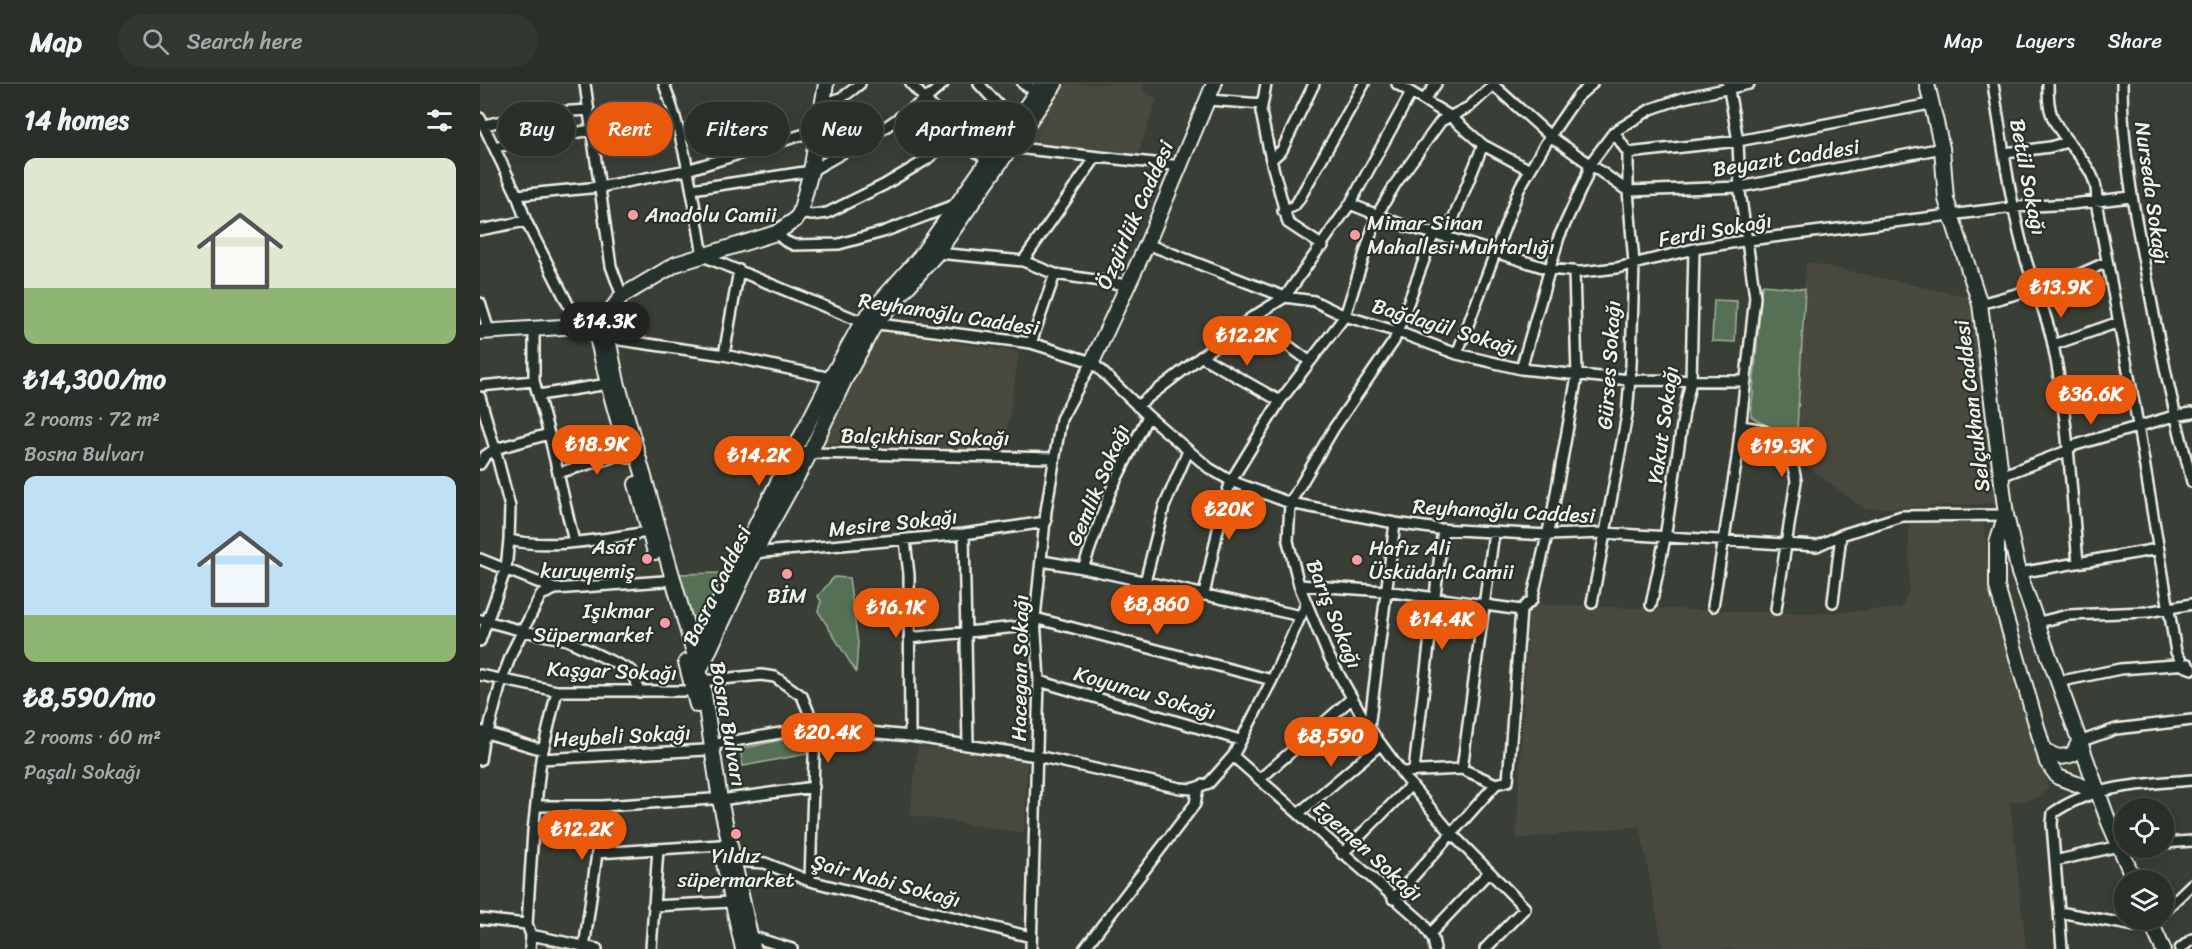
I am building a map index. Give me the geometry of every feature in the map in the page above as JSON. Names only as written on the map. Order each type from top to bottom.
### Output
[{"type":"main road","points":[[823,101],[826,84]]},
{"type":"main road","name":"Basra Caddesi","points":[[1036,108],[1055,84]]},
{"type":"main road","name":"Özgürlük Caddesi","points":[[1092,362],[1147,244],[1214,84]]},
{"type":"main road","name":"Selçukhan Caddesi","points":[[1931,85],[1930,104],[1942,148],[1946,200],[1980,304],[2006,515],[2019,573],[2079,742],[2114,829]]},
{"type":"main road","name":"Basra Caddesi","points":[[1029,102],[1039,88]]},
{"type":"main road","points":[[484,331],[579,326],[603,330],[614,306],[622,296],[676,264],[776,233],[787,227],[800,213],[814,156]]},
{"type":"main road","name":"Basra Caddesi","points":[[803,451],[831,378],[869,323],[920,257],[988,161],[994,156]]},
{"type":"main road","name":"Basra Caddesi","points":[[696,674],[749,551],[844,381],[869,323],[937,253],[1000,156]]},
{"type":"main road","name":"Bosna Bulvarı","points":[[603,330],[608,384],[649,532],[696,674]]},
{"type":"main road","name":"Bosna Bulvarı","points":[[603,330],[696,674],[716,799],[720,845],[742,949]]},
{"type":"main road","name":"Selçukhan Caddesi","points":[[2006,515],[1998,543],[1998,587],[2047,762],[2058,777],[2098,792]]},
{"type":"main road","points":[[2044,750],[2053,756],[2064,758],[2073,754],[2079,742]]},
{"type":"main road","name":"Bosna Bulvarı","points":[[716,799],[752,942]]},
{"type":"main road","points":[[2156,930],[2163,949]]},
{"type":"street","points":[[585,84],[588,102]]},
{"type":"street","points":[[664,84],[674,109],[692,189],[703,256]]},
{"type":"street","points":[[823,101],[833,102],[841,99],[860,84]]},
{"type":"street","points":[[911,84],[929,102]]},
{"type":"street","points":[[692,189],[811,171],[874,135],[926,99],[943,84]]},
{"type":"street","points":[[979,84],[996,102]]},
{"type":"street","points":[[1023,84],[1039,88]]},
{"type":"street","points":[[1266,84],[1262,104],[1262,122],[1284,211],[1291,226],[1323,246]]},
{"type":"street","points":[[1271,160],[1282,150],[1314,84]]},
{"type":"street","points":[[1284,211],[1298,201],[1364,84]]},
{"type":"street","points":[[1397,84],[1450,116],[1483,145],[1530,170]]},
{"type":"street","points":[[1424,100],[1436,84]]},
{"type":"street","points":[[1204,595],[1223,506],[1231,481],[1280,401],[1309,360],[1345,316],[1377,215],[1396,183],[1441,121],[1468,107],[1493,84],[1550,136],[1628,191]]},
{"type":"street","points":[[1457,354],[1520,187],[1550,136],[1577,97],[1592,84]]},
{"type":"street","points":[[1521,369],[1559,237],[1590,164],[1614,132],[1651,109],[1729,86],[1749,84]]},
{"type":"street","name":"Betül Sokağı","points":[[1993,84],[2023,250],[2054,345],[2078,562]]},
{"type":"street","points":[[2048,84],[2049,108],[2053,118],[2067,142],[2093,177],[2176,652],[2189,666]]},
{"type":"street","name":"Nurseda Sokağı","points":[[2122,84],[2125,146],[2131,197],[2174,416],[2192,482]]},
{"type":"street","points":[[1713,606],[1741,426],[1755,297],[1740,187],[1738,141],[1729,86]]},
{"type":"street","points":[[1137,406],[1251,318],[1285,297],[1323,246],[1350,204],[1411,93]]},
{"type":"street","points":[[1209,100],[1262,104]]},
{"type":"street","points":[[1614,132],[1628,153],[1738,141],[1930,104]]},
{"type":"street","points":[[579,326],[526,221],[517,195],[482,121],[540,113],[587,110]]},
{"type":"street","points":[[494,147],[587,131]]},
{"type":"street","points":[[517,195],[600,187],[687,170],[801,135]]},
{"type":"street","points":[[2005,153],[2050,147],[2067,142]]},
{"type":"street","points":[[1446,237],[1483,145]]},
{"type":"street","name":"Beyazıt Caddesi","points":[[1628,191],[1740,187],[1942,148]]},
{"type":"street","points":[[1036,150],[1181,166]]},
{"type":"street","name":"Gürses Sokağı","points":[[1592,603],[1627,415],[1630,380],[1634,263],[1628,191],[1628,153]]},
{"type":"street","points":[[595,156],[611,266],[622,296]]},
{"type":"street","points":[[800,213],[826,213],[854,200],[931,156]]},
{"type":"street","points":[[983,156],[988,161]]},
{"type":"street","points":[[1023,261],[1096,157]]},
{"type":"street","name":"Ferdi Sokağı","points":[[1350,204],[1405,226],[1549,269],[1581,272],[1617,268],[1694,249],[1749,240],[2014,207],[2096,202],[2131,197]]},
{"type":"street","points":[[776,233],[781,239],[794,245],[838,244],[883,232],[957,204]]},
{"type":"street","points":[[480,230],[526,221]]},
{"type":"street","name":"Barış Sokağı","points":[[1434,233],[1398,332],[1334,428],[1290,503],[1288,541],[1299,585],[1328,656],[1369,728],[1411,785],[1451,833],[1526,908],[1485,949]]},
{"type":"street","name":"Bağdagül Sokağı","points":[[1147,244],[1285,297],[1314,301],[1345,316],[1398,332],[1457,354],[1521,369],[1630,380],[1746,381]]},
{"type":"street","name":"Yakut Sokağı","points":[[1651,605],[1665,538],[1690,381],[1694,249]]},
{"type":"street","points":[[937,253],[1023,261],[1055,274],[1127,285]]},
{"type":"street","name":"Reyhanoğlu Caddesi","points":[[703,256],[869,323],[1031,343],[1092,362],[1188,451],[1231,481],[1290,503],[1395,523],[1443,529],[1547,535],[1604,533],[1817,546],[1841,535],[1902,516],[2006,515]]},
{"type":"street","points":[[1980,304],[2067,280],[2107,262]]},
{"type":"street","points":[[724,355],[739,270]]},
{"type":"street","points":[[1394,899],[1496,784],[1508,781],[1521,610],[1532,600],[1547,535],[1577,376],[1574,271]]},
{"type":"street","points":[[1031,343],[1055,274]]},
{"type":"street","points":[[480,303],[484,331]]},
{"type":"street","points":[[1251,318],[1309,360]]},
{"type":"street","points":[[2054,345],[2119,322]]},
{"type":"street","points":[[534,329],[534,381],[574,542]]},
{"type":"street","points":[[603,330],[620,340],[724,355],[831,378]]},
{"type":"street","points":[[1202,357],[1280,401]]},
{"type":"street","name":"Hacegan Sokağı","points":[[1031,949],[1039,681],[1035,622],[1054,458],[1061,419],[1092,362]]},
{"type":"street","points":[[480,386],[534,381]]},
{"type":"street","points":[[539,395],[608,384]]},
{"type":"street","points":[[480,397],[510,507],[506,569],[483,620],[480,641]]},
{"type":"street","points":[[2001,477],[2067,451],[2072,446],[2174,416],[2192,413]]},
{"type":"street","name":"Gemlik Sokağı","points":[[1083,568],[1111,490],[1148,416]]},
{"type":"street","points":[[1741,426],[1764,431],[1781,445],[1794,463],[1796,481],[1776,609]]},
{"type":"street","points":[[480,464],[485,456],[495,449],[549,434]]},
{"type":"street","name":"Balçıkhisar Sokağı","points":[[803,451],[1054,458]]},
{"type":"street","points":[[1145,582],[1164,507],[1188,451]]},
{"type":"street","points":[[558,473],[627,453]]},
{"type":"street","name":"Mesire Sokağı","points":[[749,551],[905,540],[1046,522]]},
{"type":"street","points":[[1369,728],[1395,523]]},
{"type":"street","points":[[1414,770],[1443,529]]},
{"type":"street","points":[[509,540],[526,544],[574,542],[649,532]]},
{"type":"street","points":[[1462,769],[1494,532]]},
{"type":"street","points":[[964,534],[968,744]]},
{"type":"street","points":[[1833,602],[1841,535]]},
{"type":"street","points":[[905,540],[909,575],[910,736]]},
{"type":"street","points":[[2019,573],[2158,549]]},
{"type":"street","points":[[480,559],[555,589]]},
{"type":"street","points":[[1042,561],[1301,616]]},
{"type":"street","points":[[480,760],[484,731],[502,679],[541,595],[555,589],[664,581]]},
{"type":"street","points":[[1299,585],[1386,591],[1521,610]]},
{"type":"street","points":[[1084,949],[1195,804],[1198,788],[1213,780],[1233,756],[1272,680],[1306,604]]},
{"type":"street","points":[[2036,623],[2068,615],[2138,613],[2192,604]]},
{"type":"street","points":[[483,620],[523,632],[567,640],[632,670],[639,693]]},
{"type":"street","points":[[909,638],[966,633],[1035,622],[1272,680]]},
{"type":"street","points":[[2057,682],[2120,669],[2189,666]]},
{"type":"street","name":"Kaşgar Sokağı","points":[[480,675],[557,691],[639,693],[696,674],[775,677],[802,696],[815,727]]},
{"type":"street","name":"Koyuncu Sokağı","points":[[1039,681],[1240,740]]},
{"type":"street","points":[[530,949],[531,935],[527,924],[536,806],[542,754],[557,691]]},
{"type":"street","points":[[1260,779],[1352,699]]},
{"type":"street","points":[[2079,742],[2116,729],[2192,720]]},
{"type":"street","points":[[810,881],[815,727]]},
{"type":"street","name":"Heybeli Sokağı","points":[[542,754],[708,747],[815,727],[968,744],[1037,756],[1180,788],[1198,788]]},
{"type":"street","points":[[484,731],[542,754]]},
{"type":"street","points":[[1299,813],[1381,744]]},
{"type":"street","name":"Egemen Sokağı","points":[[1233,756],[1422,922],[1433,939],[1435,949]]},
{"type":"street","points":[[1401,772],[1462,769],[1496,784]]},
{"type":"street","points":[[2062,949],[2053,813],[2065,805],[2098,792],[2192,780]]},
{"type":"street","points":[[1342,854],[1411,785]]},
{"type":"street","points":[[536,806],[602,806],[716,799],[814,787]]},
{"type":"street","points":[[584,948],[602,806]]},
{"type":"street","points":[[2174,842],[2192,841]]},
{"type":"street","points":[[597,853],[720,845]]},
{"type":"street","points":[[2055,861],[2114,847]]},
{"type":"street","points":[[651,949],[652,906],[658,849]]},
{"type":"street","name":"Şair Nabi Sokağı","points":[[732,861],[765,863],[810,881],[1031,937]]},
{"type":"street","points":[[1430,934],[1489,872]]},
{"type":"street","points":[[2174,901],[2192,884]]},
{"type":"street","points":[[652,906],[731,902]]},
{"type":"street","points":[[2059,912],[2114,922]]},
{"type":"street","points":[[480,919],[527,924]]},
{"type":"street","points":[[531,935],[597,949]]},
{"type":"street","points":[[2180,949],[2192,939]]},
{"type":"street","points":[[752,942],[792,949]]},
{"type":"shaded area","points":[[1064,84],[1144,84],[1142,91],[1157,99],[1138,154],[1036,144],[1036,123]]},
{"type":"shaded area","points":[[1806,262],[1970,297],[1998,503],[1865,509],[1801,462],[1796,446]]},
{"type":"shaded area","points":[[875,331],[1019,352],[1004,451],[817,443]]},
{"type":"shaded area","points":[[1983,518],[1991,592],[2049,787],[2038,798],[2010,802],[2026,949],[1663,949],[1640,826],[1516,839],[1529,604],[1810,614],[1902,608],[1909,590],[1909,524]]},
{"type":"shaded area","points":[[918,746],[1027,762],[1024,833],[910,815]]},
{"type":"green space","points":[[1762,285],[1805,289],[1796,446],[1751,416]]},
{"type":"green space","points":[[1714,300],[1737,301],[1735,342],[1712,341]]},
{"type":"green space","points":[[722,573],[696,638],[676,574]]},
{"type":"green space","points":[[834,577],[849,578],[858,643],[856,672],[818,611],[821,601],[818,596]]},
{"type":"green space","points":[[804,735],[807,754],[743,766],[740,749]]},
{"type":"place","name":"Anadolu Camii","points":[[633,215]]},
{"type":"place","name":"Mimar Sinan Mahallesi Muhtarlığı","points":[[1355,235]]},
{"type":"place","name":"Asaf kuruyemiş","points":[[647,559]]},
{"type":"place","name":"Hafız Ali Üsküdarlı Camii","points":[[1357,560]]},
{"type":"place","name":"BİM","points":[[787,574]]},
{"type":"place","name":"Işıkmar Süpermarket","points":[[665,623]]},
{"type":"place","name":"Yıldız süpermarket","points":[[736,834]]}]
